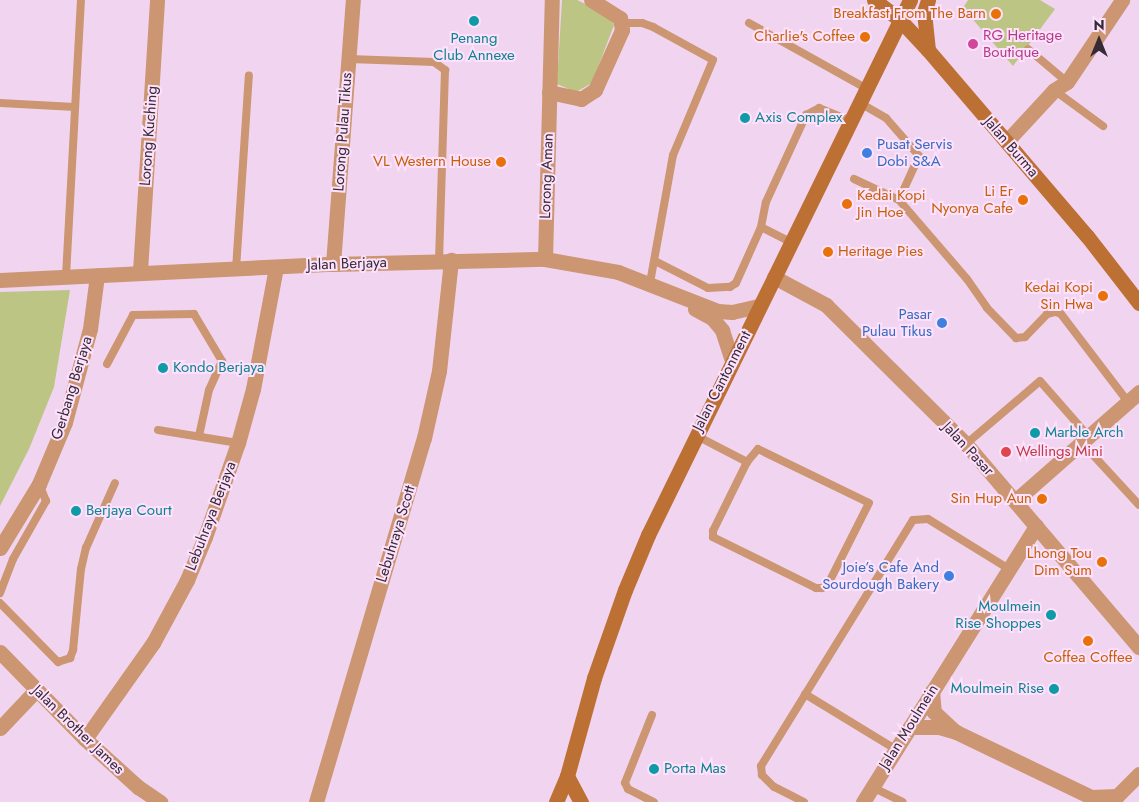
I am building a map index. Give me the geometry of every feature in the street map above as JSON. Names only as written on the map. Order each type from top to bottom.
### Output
[{"type":"main road","name":"Jalan Burma","points":[[874,0],[899,19],[928,50],[1137,298]]},
{"type":"main road","name":"Jalan Cantonment","points":[[556,802],[567,776],[589,694],[625,590],[694,435],[910,0]]},
{"type":"main road","points":[[928,0],[924,12],[928,50]]},
{"type":"main road","points":[[567,776],[581,802]]},
{"type":"street","name":"Lorong Kuching","points":[[140,271],[157,0]]},
{"type":"street","name":"Lorong Pulau Tikus","points":[[333,264],[353,0]]},
{"type":"street","name":"Lorong Aman","points":[[545,260],[552,0]]},
{"type":"street","points":[[549,92],[581,99],[596,90],[622,30],[620,18],[591,0]]},
{"type":"street","points":[[1006,141],[1061,86],[1122,0]]},
{"type":"street","name":"Jalan Berjaya","points":[[0,280],[140,271],[445,260],[545,260],[585,264],[650,283],[687,300],[732,312],[759,306]]},
{"type":"street","name":"Lebuhraya Scott","points":[[316,802],[424,438],[440,371],[445,260]]},
{"type":"street","name":"Lebuhraya Berjaya","points":[[85,739],[170,613],[205,537],[238,444],[268,319],[276,267]]},
{"type":"street","name":"Gerbang Berjaya","points":[[0,548],[40,484],[65,422],[90,329],[97,275]]},
{"type":"street","name":"Jalan Pasar","points":[[774,277],[826,305],[966,444],[1139,647]]},
{"type":"street","name":"Jalan Berjaya","points":[[687,300],[693,308],[712,318],[722,330],[732,360]]},
{"type":"street","points":[[1015,502],[1133,397]]},
{"type":"street","name":"Jalan Moulmein","points":[[863,802],[1036,526]]},
{"type":"street","name":"Jalan Brother James","points":[[0,652],[85,739],[138,788],[160,802]]},
{"type":"street","points":[[0,728],[36,690]]},
{"type":"street","points":[[932,691],[934,712],[956,732]]},
{"type":"street","points":[[910,726],[939,727],[956,732],[1091,797],[1110,800],[1122,792],[1139,774]]},
{"type":"lane","points":[[66,276],[81,0]]},
{"type":"lane","points":[[621,23],[642,23],[653,27],[713,60],[674,155],[650,283]]},
{"type":"lane","points":[[749,23],[863,96],[886,118],[919,156],[899,200]]},
{"type":"lane","points":[[1028,49],[1061,86],[1103,126]]},
{"type":"lane","points":[[349,59],[434,62],[445,70],[445,260]]},
{"type":"lane","points":[[236,268],[249,75]]},
{"type":"lane","points":[[0,103],[75,107]]},
{"type":"lane","points":[[655,261],[708,288],[730,288],[736,282],[761,226],[766,202],[809,111],[824,109],[851,121]]},
{"type":"lane","points":[[854,179],[899,200],[966,279],[987,308],[1016,338],[1025,337],[1047,314],[1056,312],[1061,314],[1133,397]]},
{"type":"lane","points":[[761,226],[791,242]]},
{"type":"lane","points":[[107,364],[133,316],[194,314],[222,361],[209,390],[199,436]]},
{"type":"lane","points":[[966,444],[1040,381],[1085,440],[1139,505]]},
{"type":"lane","points":[[158,430],[238,444]]},
{"type":"lane","points":[[694,435],[747,462]]},
{"type":"lane","points":[[764,450],[869,503],[828,584],[822,588],[816,588],[714,537],[713,531],[747,462],[753,452],[764,450]]},
{"type":"lane","points":[[0,603],[58,662],[70,658],[86,548],[115,483]]},
{"type":"lane","points":[[0,593],[13,559],[46,502],[40,484]]},
{"type":"lane","points":[[804,802],[774,787],[762,775],[761,766],[913,520],[928,519],[1009,568]]},
{"type":"lane","points":[[805,694],[895,749]]},
{"type":"lane","points":[[652,715],[625,783],[628,789],[654,802]]},
{"type":"lane","points":[[872,787],[903,802]]},
{"type":"green space","points":[[562,0],[577,0],[609,15],[614,25],[592,83],[576,92],[557,84]]},
{"type":"green space","points":[[968,0],[1040,0],[1055,9],[1013,66],[963,8]]},
{"type":"green space","points":[[70,290],[54,387],[29,449],[0,506],[0,292]]},
{"type":"place","name":"Breakfast From The Barn","points":[[996,14]]},
{"type":"place","name":"Penang Club Annexe","points":[[474,21]]},
{"type":"place","name":"Charlie's Coffee","points":[[865,37]]},
{"type":"place","name":"RG Heritage Boutique","points":[[973,44]]},
{"type":"place","name":"Axis Complex","points":[[745,118]]},
{"type":"place","name":"Pusat Servis Dobi S&A","points":[[867,153]]},
{"type":"place","name":"VL Western House","points":[[501,162]]},
{"type":"place","name":"Li Er Nyonya Cafe","points":[[1023,200]]},
{"type":"place","name":"Kedai Kopi Jin Hoe","points":[[847,204]]},
{"type":"place","name":"Heritage Pies","points":[[828,252]]},
{"type":"place","name":"Kedai Kopi Sin Hwa","points":[[1103,296]]},
{"type":"place","name":"Pasar Pulau Tikus","points":[[942,323]]},
{"type":"place","name":"Kondo Berjaya","points":[[163,368]]},
{"type":"place","name":"Marble Arch","points":[[1035,433]]},
{"type":"place","name":"Wellings Mini","points":[[1006,452]]},
{"type":"place","name":"Sin Hup Aun","points":[[1042,499]]},
{"type":"place","name":"Berjaya Court","points":[[76,511]]},
{"type":"place","name":"Lhong Tou Dim Sum","points":[[1102,562]]},
{"type":"place","name":"Joie’s Cafe And Sourdough Bakery","points":[[949,576]]},
{"type":"place","name":"Moulmein Rise Shoppes","points":[[1051,615]]},
{"type":"place","name":"Coffea Coffee","points":[[1088,641]]},
{"type":"place","name":"Moulmein Rise","points":[[1054,689]]},
{"type":"place","name":"Porta Mas","points":[[654,769]]}]
